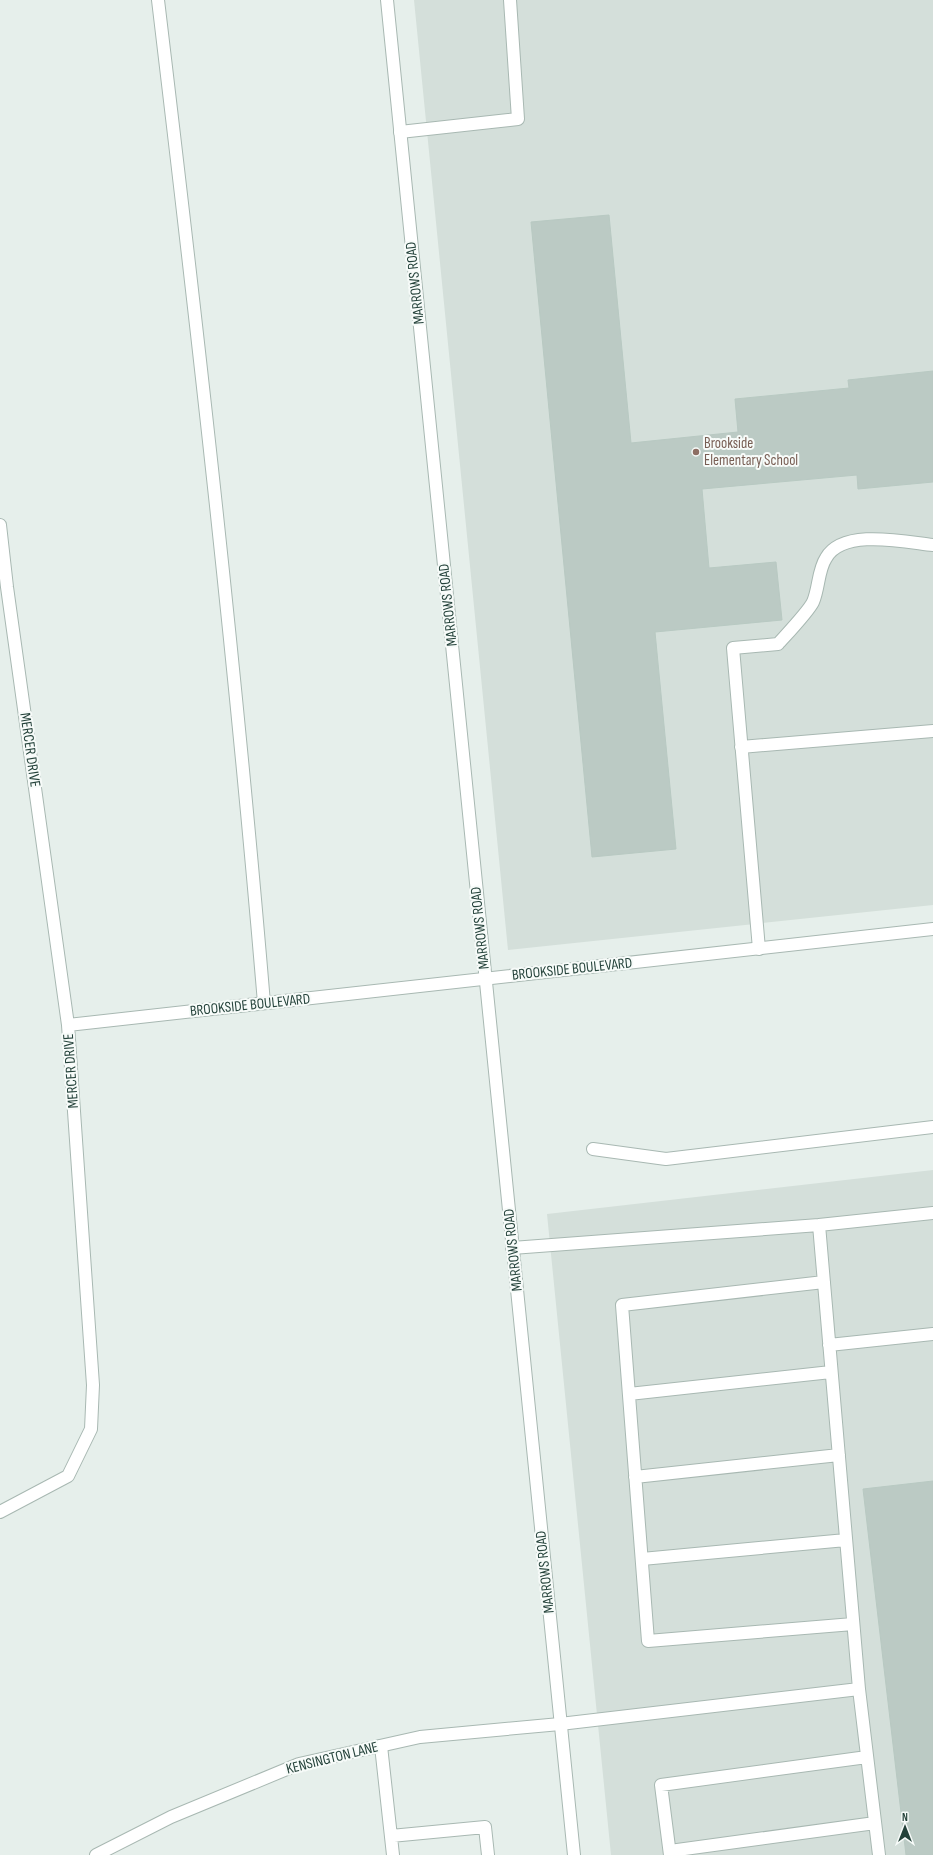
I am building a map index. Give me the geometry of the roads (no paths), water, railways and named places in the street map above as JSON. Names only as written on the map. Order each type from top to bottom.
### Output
[{"type":"street","points":[[158,0],[236,691],[264,1003]]},
{"type":"street","name":"MARROWS ROAD","points":[[387,0],[574,1855]]},
{"type":"street","points":[[400,132],[518,119],[510,0]]},
{"type":"street","name":"MERCER DRIVE","points":[[0,524],[3,588],[68,1025],[93,1385],[91,1429],[68,1476],[0,1512]]},
{"type":"street","points":[[759,948],[733,648],[778,644],[812,603],[825,558],[833,550],[847,542],[869,539],[933,545]]},
{"type":"street","points":[[741,747],[933,731]]},
{"type":"street","name":"BROOKSIDE BOULEVARD","points":[[68,1025],[933,929]]},
{"type":"street","points":[[593,1149],[666,1159],[933,1127]]},
{"type":"street","points":[[512,1248],[819,1225],[933,1212]]},
{"type":"street","points":[[819,1225],[859,1689],[878,1855]]},
{"type":"street","points":[[824,1282],[622,1305],[648,1641],[854,1624]]},
{"type":"street","points":[[829,1345],[933,1334]]},
{"type":"street","points":[[629,1394],[831,1372]]},
{"type":"street","points":[[635,1477],[839,1455]]},
{"type":"street","points":[[642,1559],[846,1540]]},
{"type":"street","name":"KENSINGTON LANE","points":[[96,1855],[171,1817],[299,1764],[420,1737],[560,1724],[859,1689]]},
{"type":"street","points":[[381,1746],[393,1855]]},
{"type":"street","points":[[867,1757],[661,1785],[670,1853],[875,1823]]},
{"type":"street","points":[[391,1836],[485,1827],[488,1855]]},
{"type":"place","name":"Brookside Elementary School","points":[[696,452]]}]
